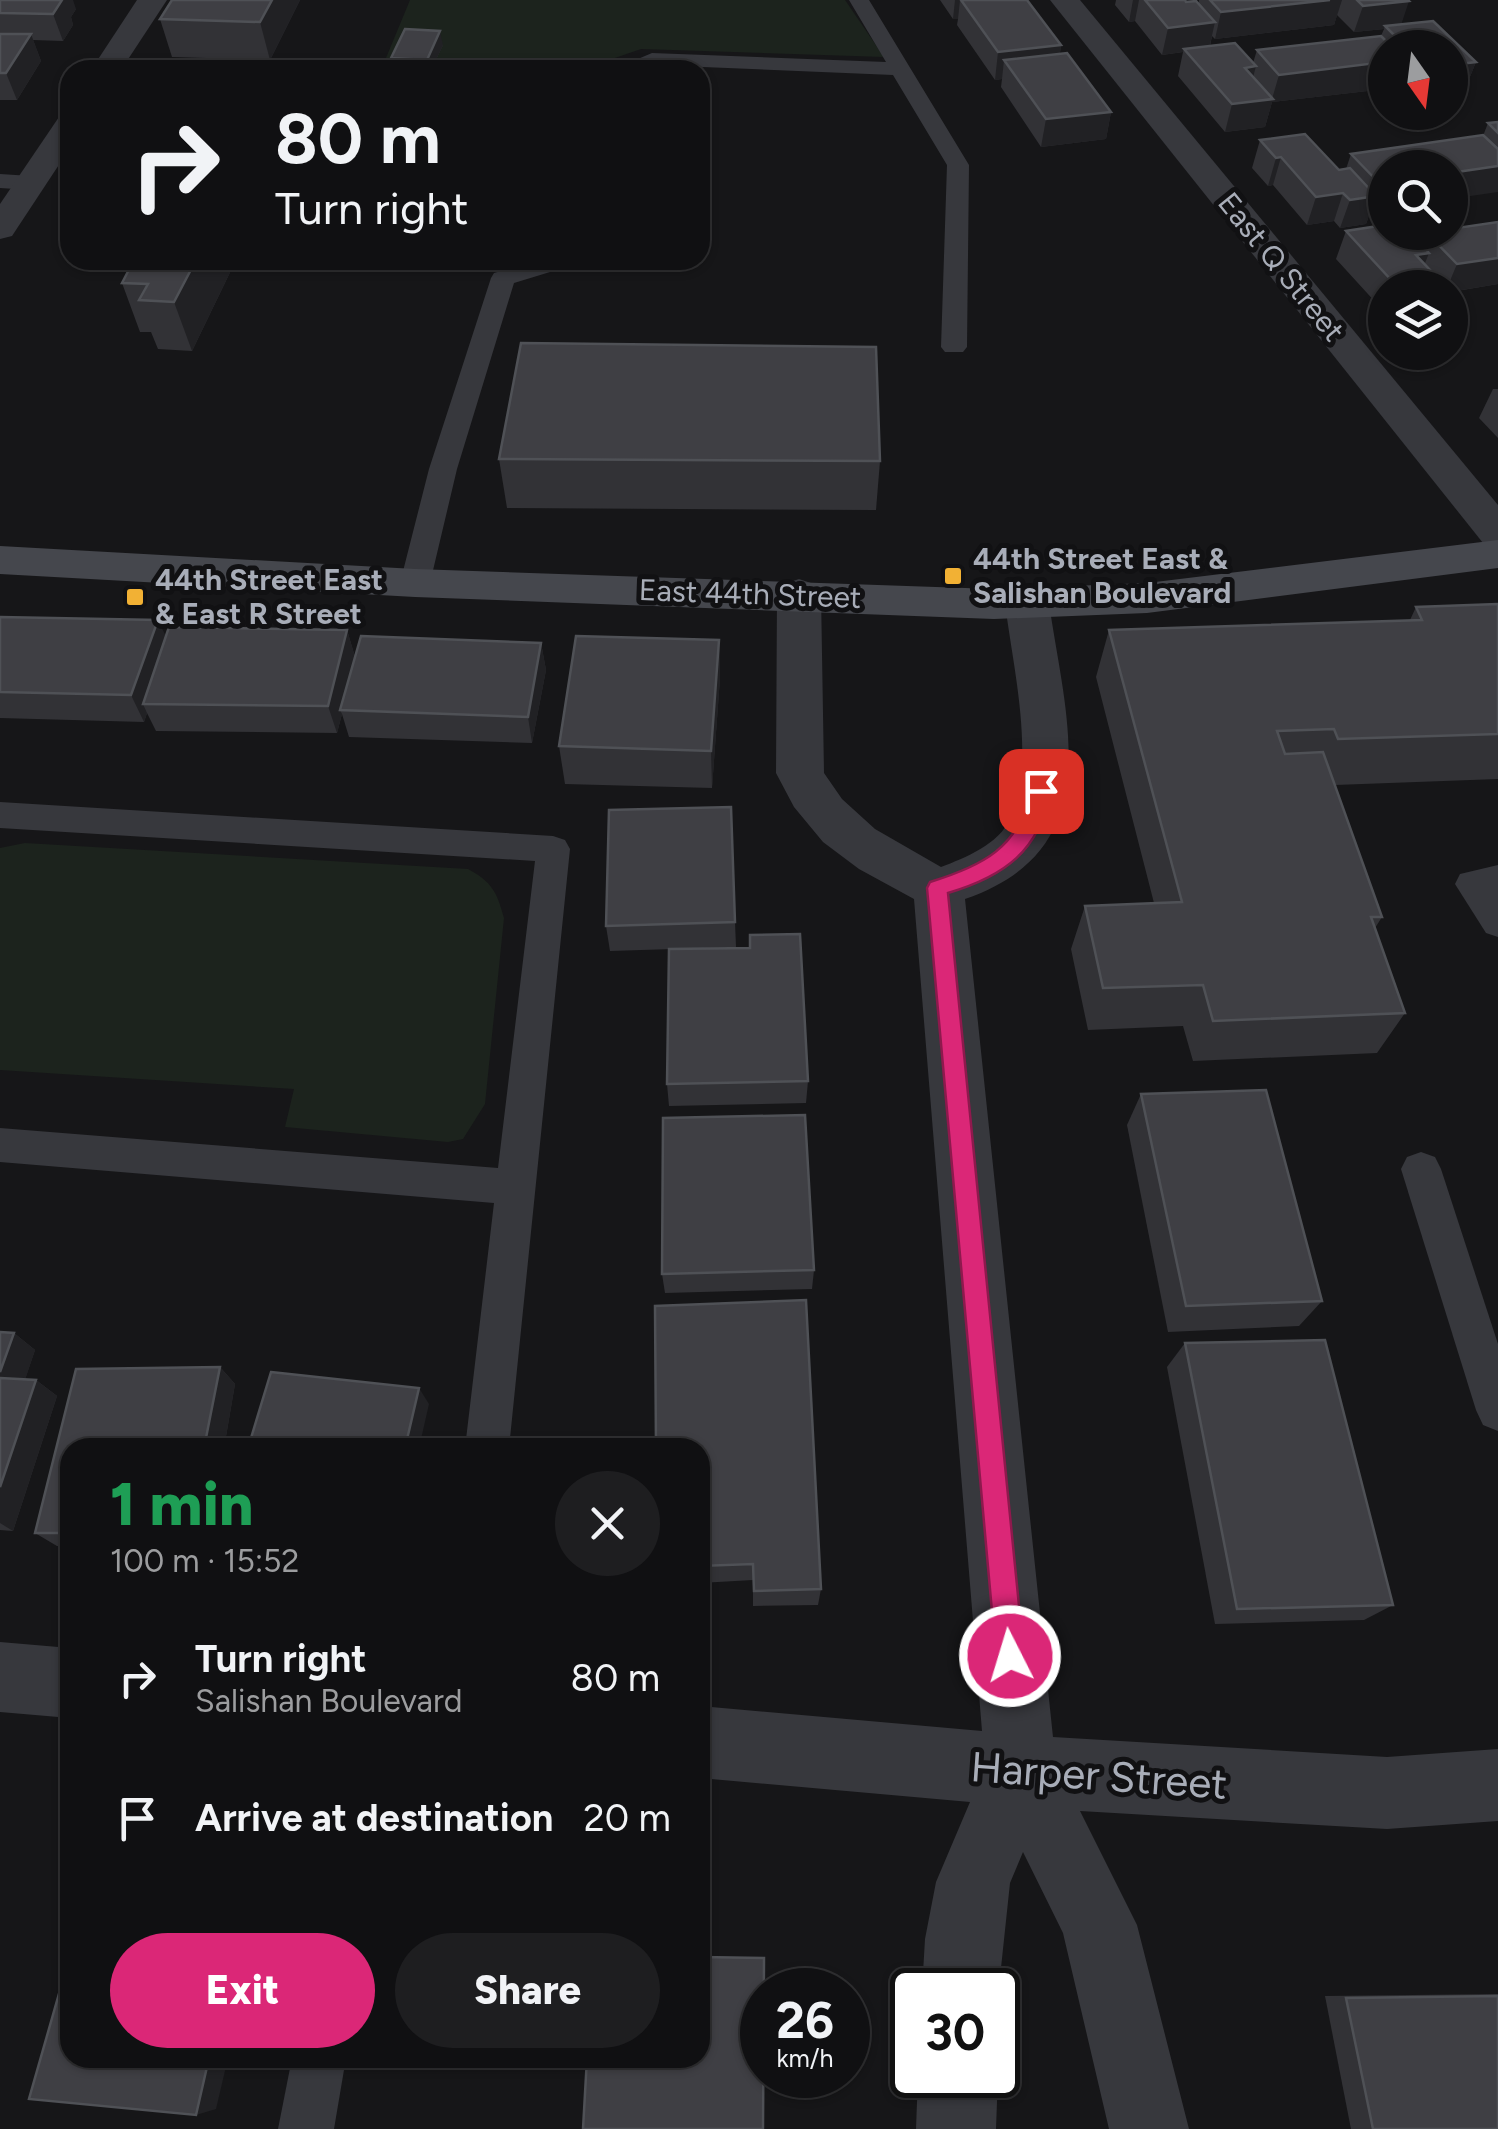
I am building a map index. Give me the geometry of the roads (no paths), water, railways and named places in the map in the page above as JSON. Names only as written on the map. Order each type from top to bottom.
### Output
[{"type":"street","points":[[113,60],[152,0]]},
{"type":"street","name":"East Q Street","points":[[1065,0],[1498,533]]},
{"type":"street","points":[[0,229],[15,182],[60,135]]},
{"type":"street","name":"East 44th Street","points":[[0,560],[416,583],[1027,603],[1147,598],[1498,554]]},
{"type":"street","points":[[799,594],[800,773],[808,792],[850,838],[885,863],[938,888],[970,878],[1002,860],[1035,822],[1045,760],[1027,603]]},
{"type":"street","points":[[938,888],[1021,1772],[1099,1926],[1149,2129]]},
{"type":"street","points":[[0,1676],[60,1682]]},
{"type":"street","name":"Harper Street","points":[[710,1743],[1021,1772],[1387,1793],[1498,1784]]},
{"type":"street","points":[[962,1968],[973,1882],[1021,1772]]},
{"type":"street","points":[[956,2129],[957,2098]]},
{"type":"lane","points":[[859,0],[958,165],[954,348]]},
{"type":"lane","points":[[710,62],[901,69]]},
{"type":"lane","points":[[416,583],[443,469],[503,278],[530,270]]},
{"type":"lane","points":[[0,815],[553,850],[488,1438]]},
{"type":"lane","points":[[1498,878],[1472,884],[1498,923]]},
{"type":"lane","points":[[0,1144],[516,1186]]},
{"type":"lane","points":[[1422,1168],[1486,1327],[1498,1410]]},
{"type":"lane","points":[[306,2129],[317,2068]]},
{"type":"place","name":"44th Street East & Salishan Boulevard","points":[[953,576]]},
{"type":"place","name":"44th Street East & East R Street","points":[[135,597]]}]
